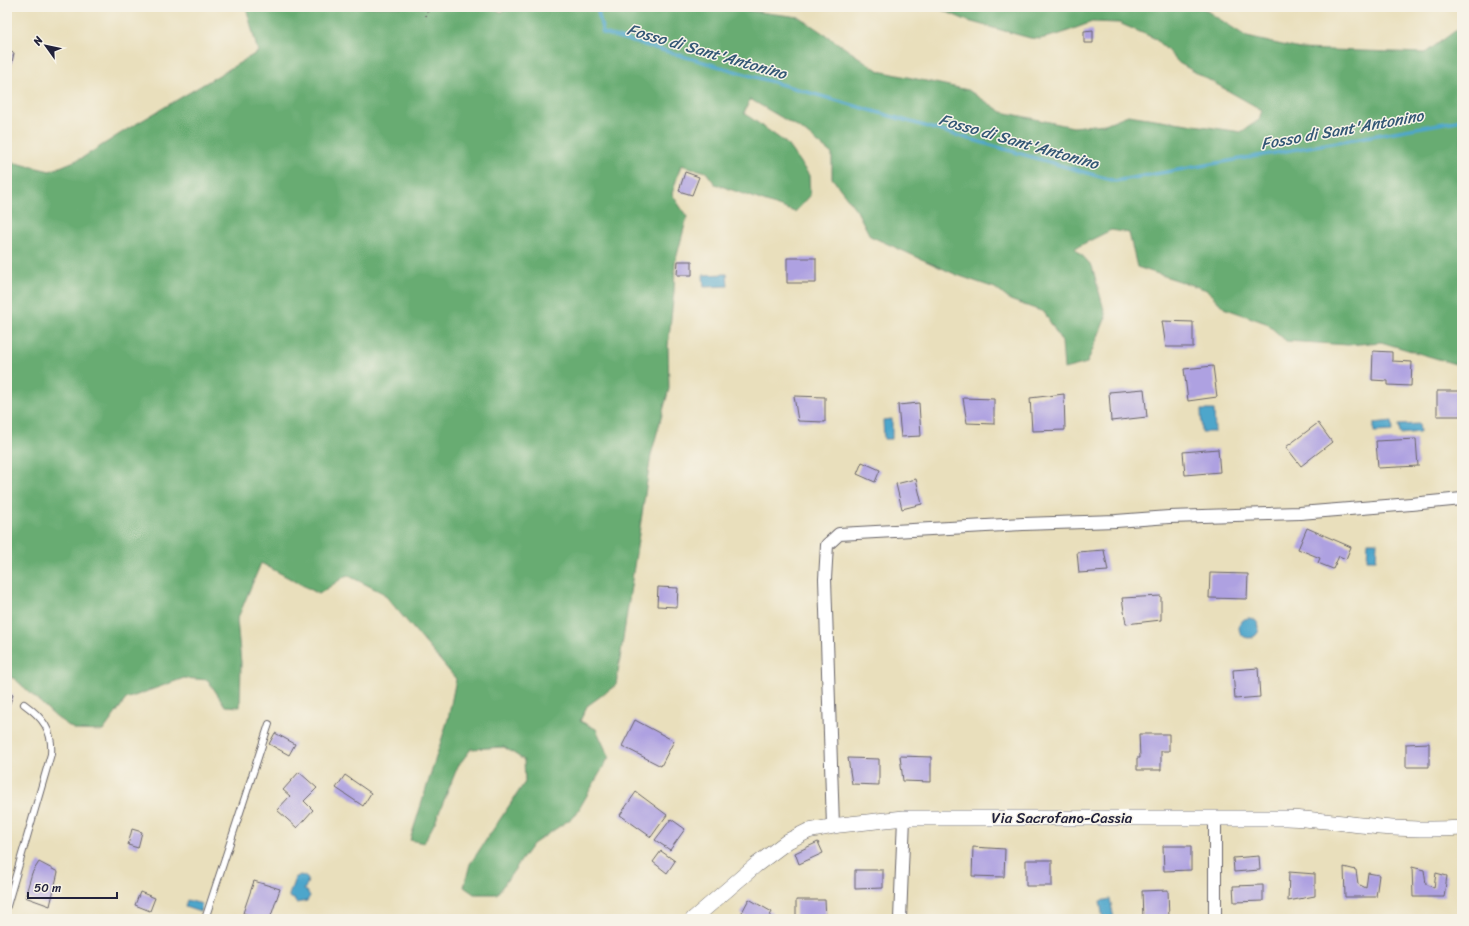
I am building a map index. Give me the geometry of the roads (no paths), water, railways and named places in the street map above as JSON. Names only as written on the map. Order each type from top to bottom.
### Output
[{"type":"street","points":[[832,826],[825,579],[827,545],[840,534],[1023,524],[1116,521],[1169,517],[1300,513],[1412,504],[1462,498]]},
{"type":"street","points":[[900,919],[904,818]]},
{"type":"street","name":"Via Sacrofano-Cassia","points":[[693,919],[756,865],[794,837],[808,831],[832,826],[904,818],[1305,818],[1401,829],[1434,830],[1462,828]]},
{"type":"street","points":[[1215,818],[1215,919]]},
{"type":"lane","points":[[7,906],[49,760],[51,748],[50,736],[42,719],[24,704]]},
{"type":"lane","points":[[205,919],[269,724]]},
{"type":"water","points":[[727,274],[728,286],[704,287],[703,275]]},
{"type":"water","points":[[1201,410],[1214,410],[1215,432],[1202,432]]},
{"type":"water","points":[[892,419],[892,439],[884,439],[883,420]]},
{"type":"water","points":[[1392,421],[1393,431],[1374,432],[1374,423]]},
{"type":"water","points":[[1419,424],[1420,432],[1400,434],[1399,425]]},
{"type":"water","points":[[1368,542],[1377,542],[1376,560],[1367,560]]},
{"type":"water","points":[[1249,618],[1256,621],[1259,628],[1256,635],[1249,638],[1242,635],[1239,628],[1242,621]]},
{"type":"water","points":[[300,875],[308,879],[304,890],[307,891],[310,896],[307,901],[296,903],[294,899],[289,897],[289,895],[295,878]]},
{"type":"water","points":[[1110,899],[1114,919],[1103,919],[1100,901]]},
{"type":"water","points":[[187,900],[202,904],[200,912],[185,907]]},
{"type":"waterway","name":"Fosso di Sant'Antonino","points":[[597,7],[603,33],[1115,181],[1462,120]]}]
